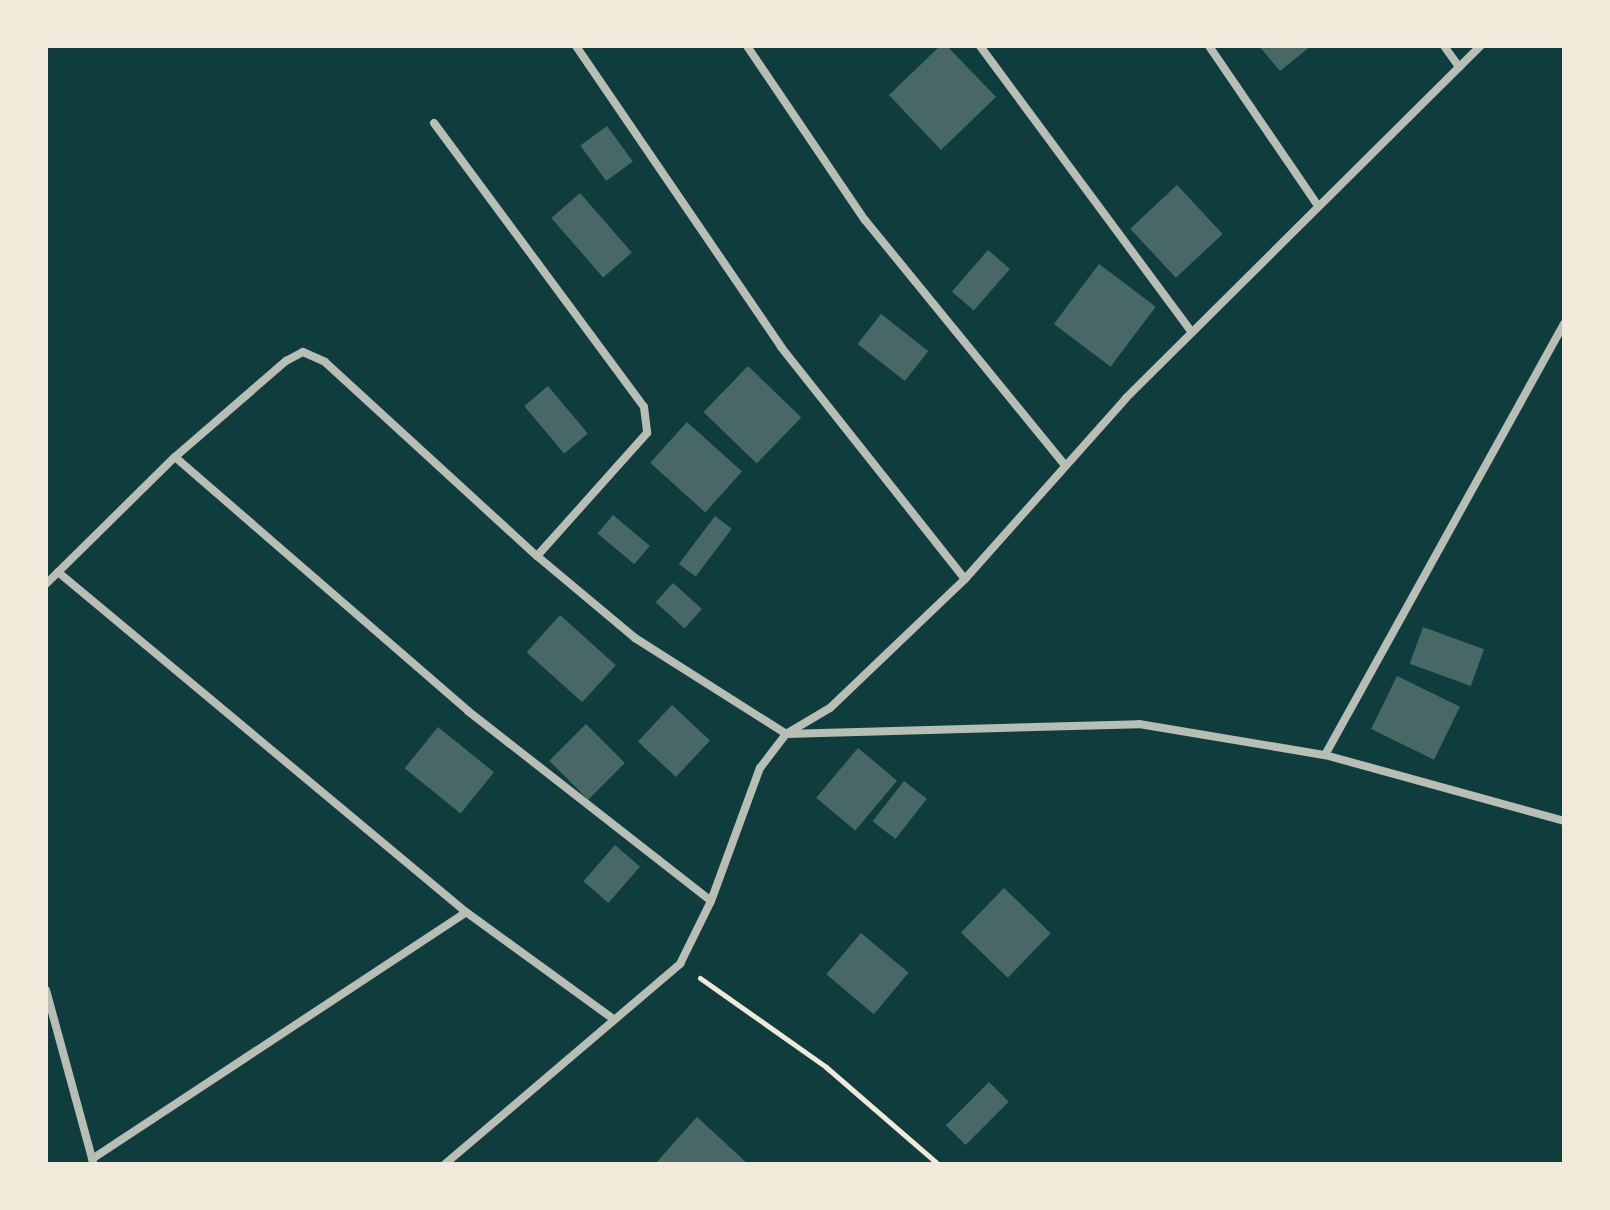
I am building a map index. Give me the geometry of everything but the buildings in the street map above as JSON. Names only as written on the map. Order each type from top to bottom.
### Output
[{"type":"street","points":[[576,46],[781,347],[965,579]]},
{"type":"street","points":[[747,46],[865,220],[1065,465]]},
{"type":"street","points":[[980,46],[1192,332]]},
{"type":"street","points":[[1209,46],[1318,206]]},
{"type":"street","points":[[1444,46],[1459,67]]},
{"type":"street","points":[[445,1164],[612,1018],[680,964],[711,901],[760,768],[786,734],[830,708],[965,579],[1065,465],[1192,332],[1481,46]]},
{"type":"street","points":[[434,123],[644,407],[647,433],[537,556]]},
{"type":"street","points":[[1325,755],[1564,324]]},
{"type":"street","points":[[46,584],[175,457],[303,352],[325,362],[537,556],[635,638],[786,734],[1139,724],[1325,755],[1564,821]]},
{"type":"street","points":[[175,457],[468,711],[711,901]]},
{"type":"street","points":[[58,572],[466,912],[612,1018]]},
{"type":"street","points":[[46,990],[93,1162],[466,912]]},
{"type":"path","points":[[680,964],[826,1067],[938,1164]]}]
